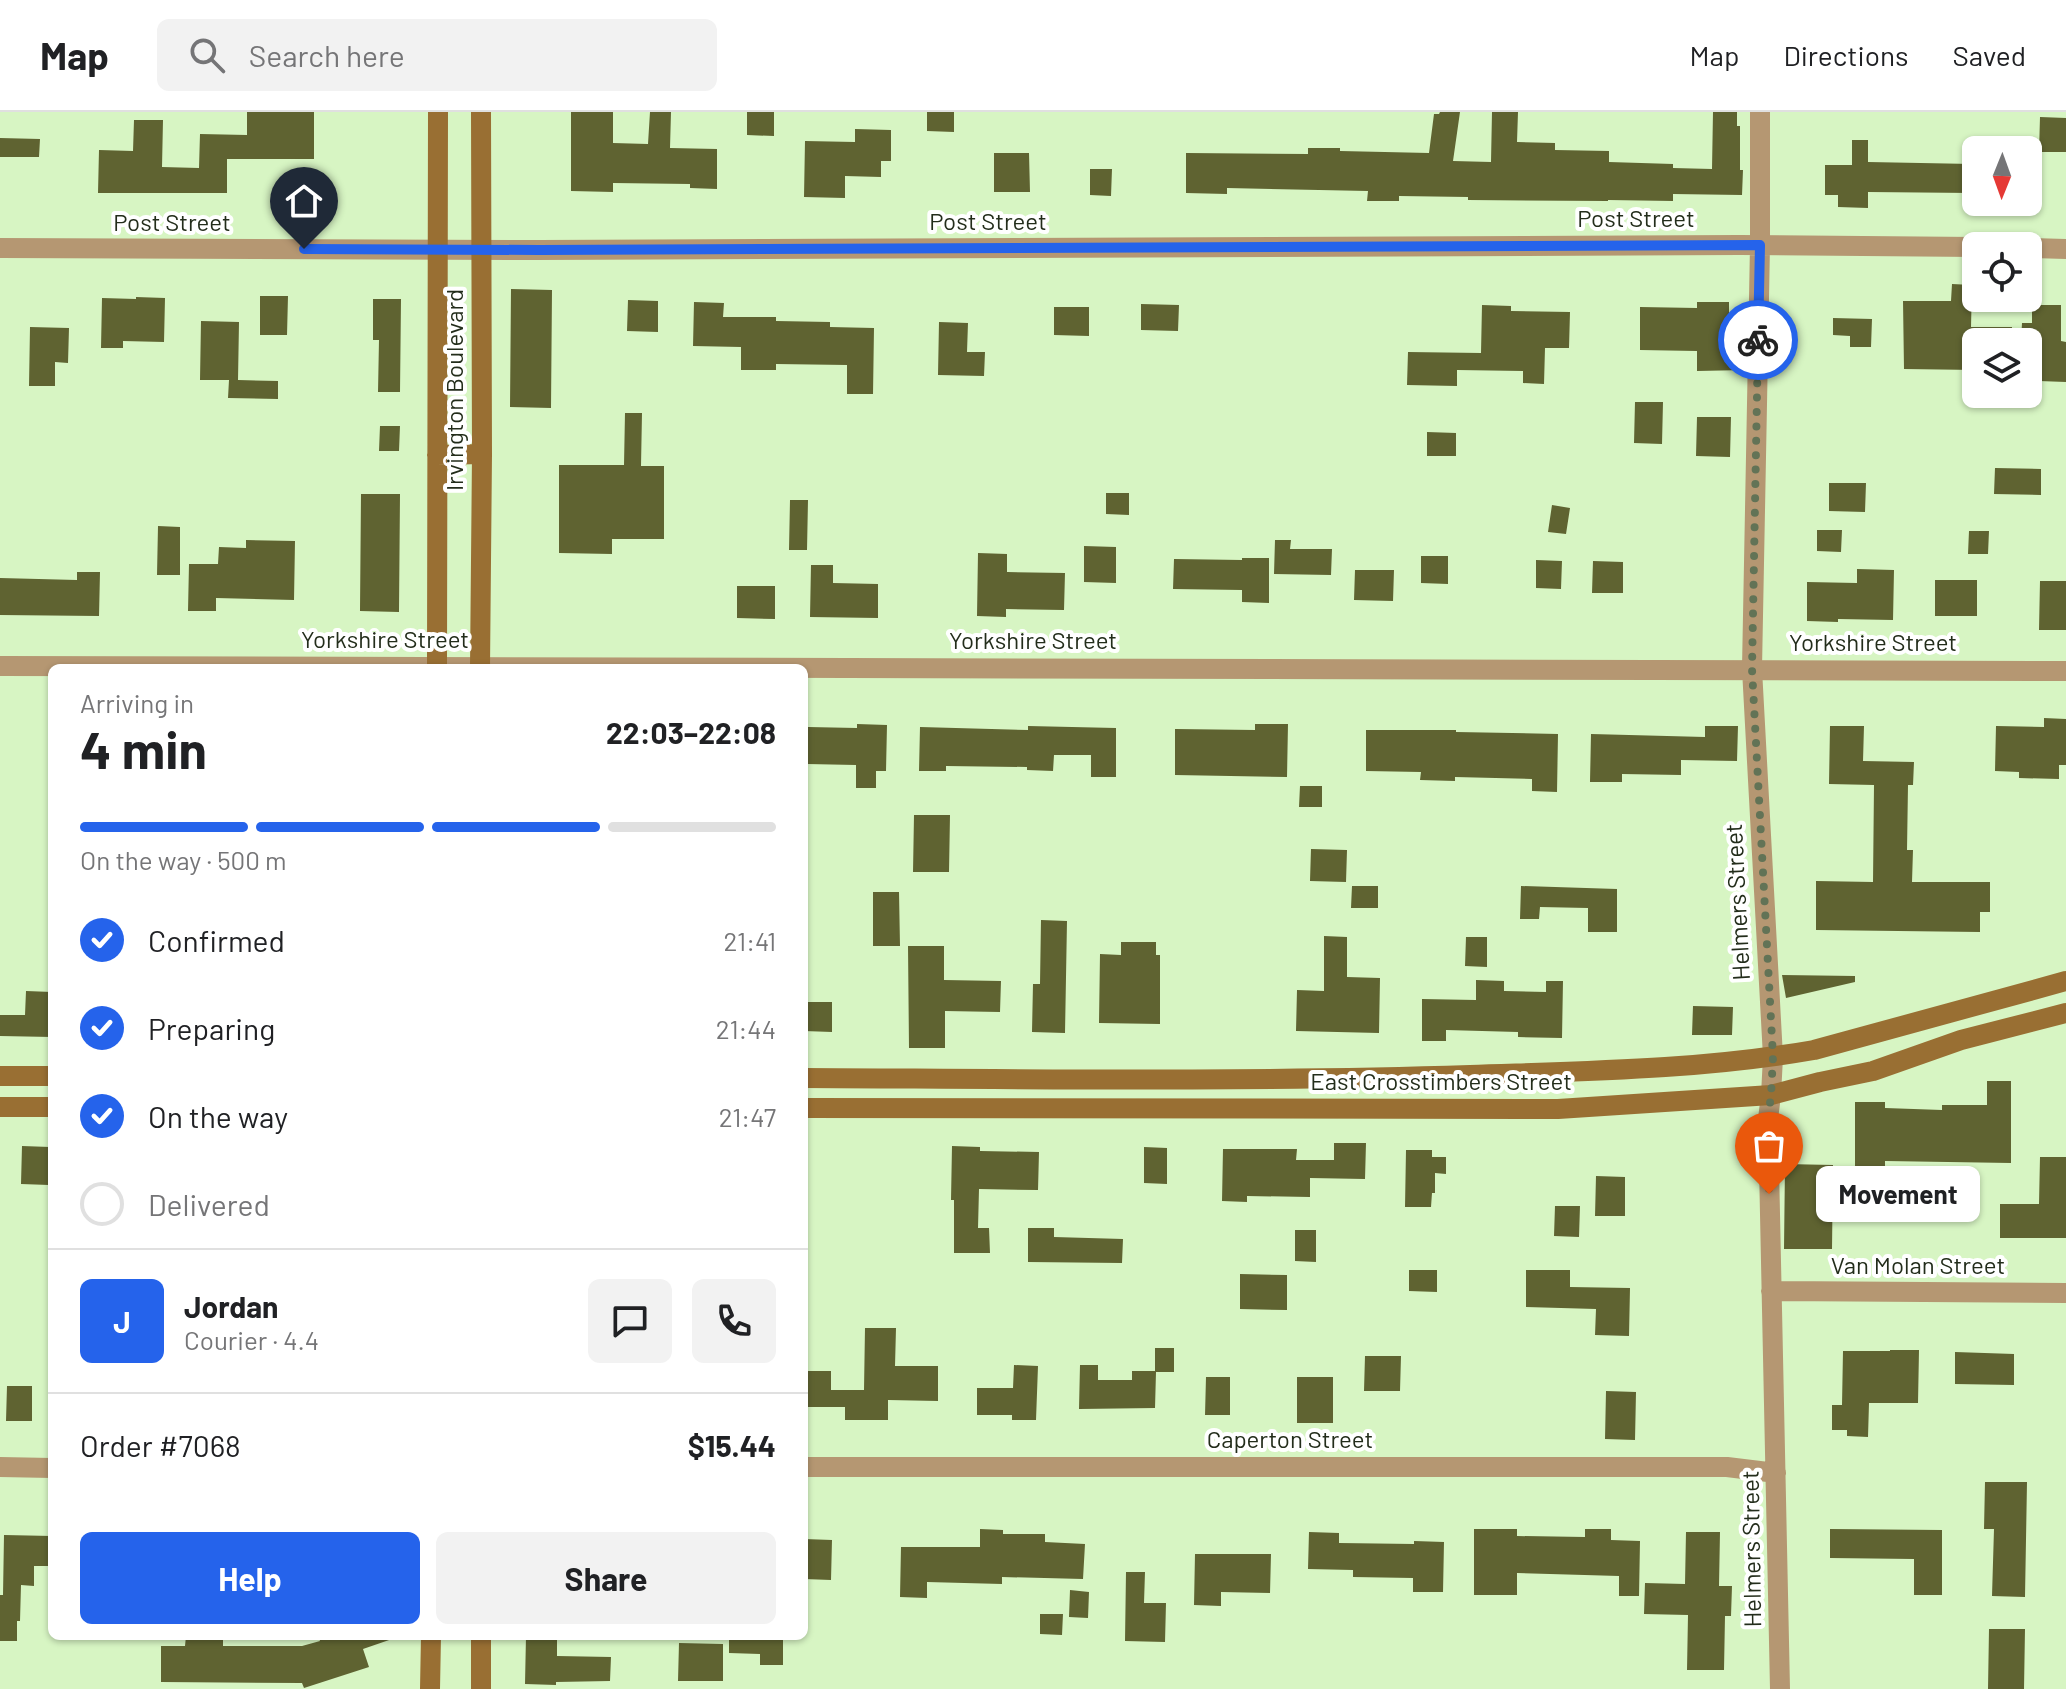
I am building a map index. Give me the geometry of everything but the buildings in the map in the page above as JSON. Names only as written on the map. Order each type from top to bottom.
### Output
[{"type":"main road","name":"Irvington Boulevard","points":[[437,664],[438,112]]},
{"type":"main road","name":"Irvington Boulevard","points":[[480,664],[481,112]]},
{"type":"main road","points":[[437,455],[482,454]]},
{"type":"main road","name":"East Crosstimbers Street","points":[[808,1078],[1401,1077],[1662,1069],[1814,1050],[2066,981]]},
{"type":"main road","points":[[2042,987],[2059,1015]]},
{"type":"main road","name":"East Crosstimbers Street","points":[[808,1108],[1558,1109],[1771,1095],[1873,1071],[1961,1040],[2059,1015]]},
{"type":"main road","points":[[0,1076],[48,1076]]},
{"type":"main road","points":[[1401,1077],[1402,1109]]},
{"type":"main road","points":[[1127,1108],[1129,1079]]},
{"type":"main road","points":[[0,1107],[48,1107]]},
{"type":"main road","points":[[430,1689],[431,1640]]},
{"type":"main road","points":[[481,1640],[481,1689]]},
{"type":"street","name":"Helmers Street","points":[[1760,112],[1752,669],[1773,1057],[1768,1119],[1780,1689]]},
{"type":"street","name":"Post Street","points":[[0,248],[1962,247]]},
{"type":"street","points":[[2042,248],[2066,249]]},
{"type":"street","name":"Yorkshire Street","points":[[0,666],[48,666]]},
{"type":"street","name":"Yorkshire Street","points":[[808,668],[2066,671]]},
{"type":"street","name":"Van Molan Street","points":[[1771,1291],[2066,1293]]},
{"type":"street","points":[[0,1467],[48,1468]]},
{"type":"street","name":"Caperton Street","points":[[808,1467],[1727,1467],[1776,1473]]},
{"type":"way so far","points":[[1758,340],[1752,669],[1773,1057],[1768,1119],[1769,1194]]},
{"type":"place","name":"Movement","points":[[1769,1194]]},
{"type":"route","points":[[304,249],[1760,245],[1758,340]]}]
